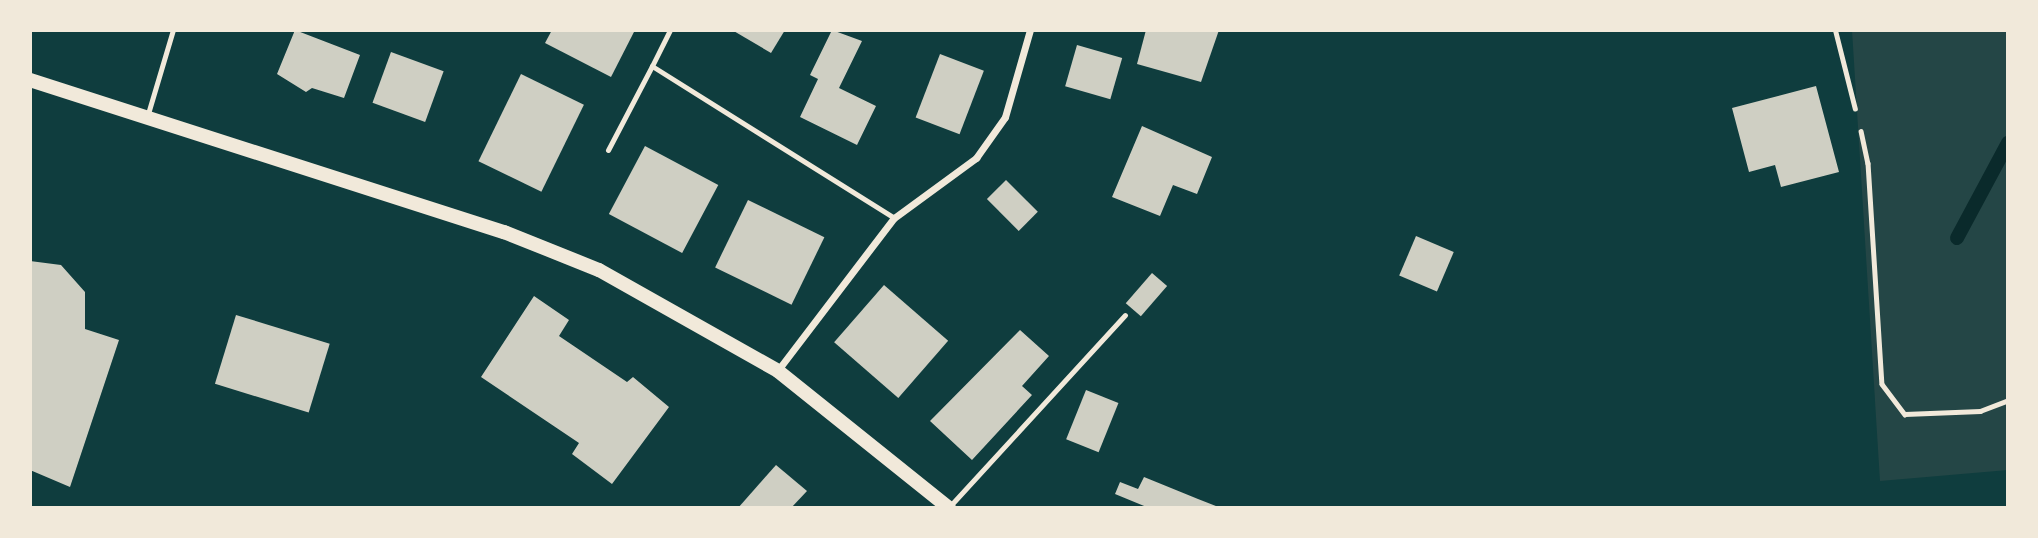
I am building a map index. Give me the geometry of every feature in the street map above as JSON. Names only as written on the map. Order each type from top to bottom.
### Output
[{"type":"main road","points":[[30,80],[599,270],[778,371],[949,508]]},
{"type":"street","points":[[778,371],[894,218],[976,158],[1005,117],[1030,30]]},
{"type":"lane","points":[[147,117],[173,30]]},
{"type":"lane","points":[[608,150],[670,30]]},
{"type":"lane","points":[[1835,30],[1855,109]]},
{"type":"lane","points":[[652,66],[894,218]]},
{"type":"lane","points":[[949,508],[1125,315]]},
{"type":"path","points":[[1855,109],[1868,163],[1882,384],[1905,414],[1980,411],[2008,400]]},
{"type":"shaded area","points":[[1852,30],[2008,30],[2008,470],[1880,481]]},
{"type":"building","points":[[295,30],[360,55],[344,98],[312,88],[306,92],[277,74]]},
{"type":"building","points":[[552,30],[635,30],[611,77],[545,43]]},
{"type":"building","points":[[732,30],[785,30],[771,53]]},
{"type":"building","points":[[832,30],[862,41],[839,88],[876,106],[857,145],[800,117],[818,79],[810,75]]},
{"type":"building","points":[[1146,30],[1219,30],[1201,82],[1137,64]]},
{"type":"building","points":[[1077,45],[1122,58],[1110,99],[1065,86]]},
{"type":"building","points":[[391,52],[444,71],[425,122],[373,103]]},
{"type":"building","points":[[940,54],[984,71],[960,134],[916,117]]},
{"type":"building","points":[[521,74],[584,105],[541,192],[478,161]]},
{"type":"building","points":[[1816,86],[1839,172],[1781,187],[1775,165],[1749,172],[1732,108]]},
{"type":"building","points":[[1142,126],[1212,157],[1197,194],[1173,185],[1160,216],[1112,197]]},
{"type":"building","points":[[645,146],[718,185],[682,253],[609,214]]},
{"type":"building","points":[[1006,180],[1038,212],[1019,231],[987,199]]},
{"type":"building","points":[[748,200],[824,237],[792,305],[715,267]]},
{"type":"building","points":[[1416,236],[1454,252],[1437,292],[1399,276]]},
{"type":"building","points":[[30,261],[61,265],[85,292],[85,329],[119,340],[70,487],[30,470]]},
{"type":"building","points":[[1152,273],[1167,286],[1141,316],[1126,303]]},
{"type":"building","points":[[884,285],[948,341],[898,398],[834,342]]},
{"type":"building","points":[[534,296],[569,320],[559,336],[627,382],[633,377],[669,407],[612,484],[572,454],[579,443],[481,377]]},
{"type":"building","points":[[236,315],[330,344],[309,413],[215,384]]},
{"type":"building","points":[[1020,330],[1049,356],[1022,386],[1032,395],[972,460],[930,421]]},
{"type":"building","points":[[1086,390],[1118,403],[1099,452],[1066,439]]},
{"type":"building","points":[[776,465],[807,491],[791,508],[738,508]]},
{"type":"building","points":[[1144,477],[1221,508],[1149,508],[1115,494],[1120,482],[1138,489]]},
{"type":"waterway","points":[[1957,238],[2008,143]]}]
